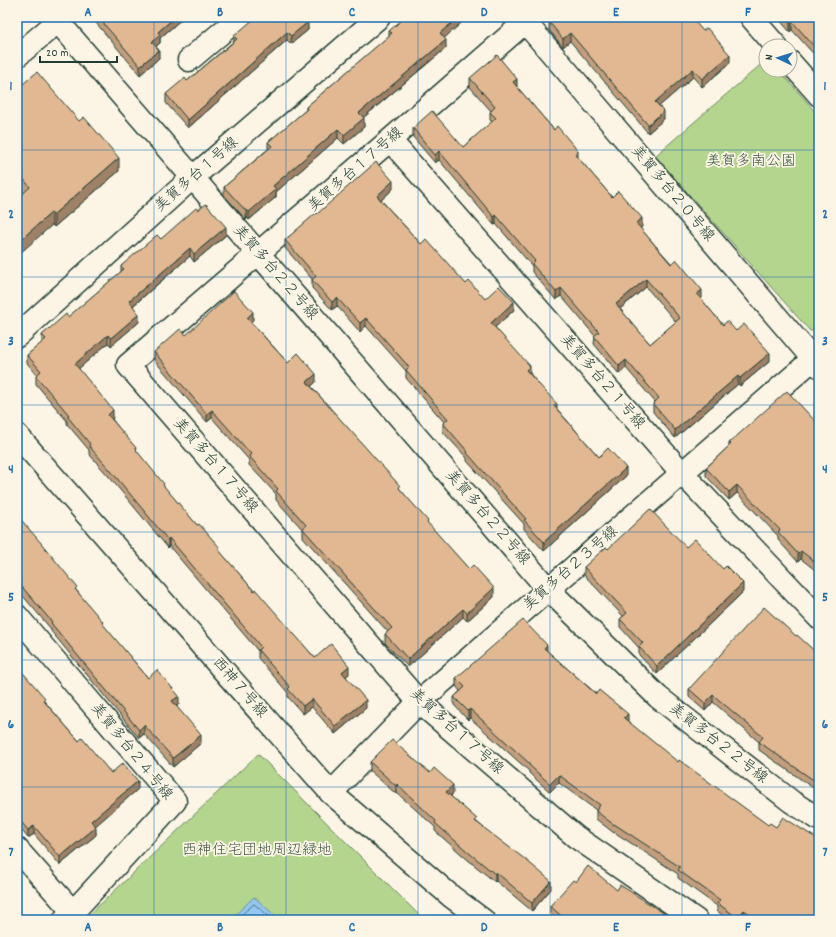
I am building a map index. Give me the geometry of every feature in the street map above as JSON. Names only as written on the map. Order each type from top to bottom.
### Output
[{"type":"street","points":[[189,60],[240,17]]},
{"type":"street","name":"美賀多台１号線","points":[[17,336],[192,178],[379,17]]},
{"type":"street","points":[[751,17],[769,38]]},
{"type":"street","points":[[17,56],[58,19]]},
{"type":"street","name":"美賀多台２２号線","points":[[58,19],[192,178],[548,589],[658,697],[792,802],[819,819]]},
{"type":"street","name":"美賀多台１７号線","points":[[528,20],[128,365],[419,702],[576,837],[696,920]]},
{"type":"street","name":"美賀多台２０号線","points":[[528,20],[817,360]]},
{"type":"street","points":[[798,71],[819,95]]},
{"type":"street","name":"美賀多台２１号線","points":[[390,140],[682,473],[819,618]]},
{"type":"street","name":"美賀多台２３号線","points":[[331,793],[419,702],[682,473],[817,360]]},
{"type":"street","name":"西神７号線","points":[[17,435],[331,793],[452,898],[482,920]]},
{"type":"street","name":"美賀多台２４号線","points":[[17,616],[175,801],[69,916]]},
{"type":"street","points":[[17,849],[69,916]]},
{"type":"green space","name":"美賀多南公園","points":[[758,67],[758,78],[786,78],[819,116],[819,331],[810,331],[655,156]]},
{"type":"green space","name":"西神住宅団地周辺緑地","points":[[258,754],[424,920],[84,920]]},
{"type":"water","points":[[254,897],[280,920],[230,920]]},
{"type":"building","points":[[98,17],[175,17],[158,32],[160,35],[152,42],[159,50],[140,66]]},
{"type":"building","points":[[256,17],[303,17],[308,22],[291,36],[287,32],[188,120],[166,94],[185,78],[187,81],[237,39],[234,36]]},
{"type":"building","points":[[405,17],[459,17],[440,33],[446,40],[359,113],[364,118],[344,135],[338,129],[273,186],[276,189],[249,212],[247,210],[246,211],[224,187],[272,146],[268,142],[392,33],[389,31]]},
{"type":"building","points":[[555,17],[691,17],[703,31],[707,28],[730,55],[702,79],[693,69],[655,102],[664,111],[648,125],[570,33],[563,39],[549,22]]},
{"type":"building","points":[[785,17],[819,17],[819,52],[792,21],[790,23]]},
{"type":"building","points":[[497,55],[517,79],[513,82],[554,130],[557,126],[578,151],[575,154],[612,197],[618,191],[642,218],[636,223],[671,264],[676,259],[702,290],[697,294],[723,325],[727,321],[736,331],[744,324],[770,353],[740,378],[738,376],[675,430],[653,404],[659,398],[626,360],[619,366],[594,336],[599,332],[561,288],[556,292],[532,264],[535,261],[496,215],[494,217],[439,151],[435,155],[413,128],[432,111],[463,147],[496,118],[490,112],[495,107],[470,78]],"holes":[[[646,279],[680,318],[650,344],[616,304]]]},
{"type":"building","points":[[37,72],[79,121],[84,117],[119,158],[54,214],[52,212],[17,243],[17,199],[30,187],[17,171],[17,89]]},
{"type":"building","points":[[376,162],[393,181],[377,196],[421,244],[426,239],[466,284],[469,281],[485,299],[499,286],[514,302],[491,323],[530,366],[526,370],[557,404],[554,406],[599,457],[608,448],[626,468],[544,542],[443,423],[448,419],[406,370],[409,367],[366,318],[360,323],[337,298],[332,302],[312,280],[316,276],[285,240]]},
{"type":"building","points":[[206,204],[226,227],[194,254],[190,248],[129,301],[139,314],[111,338],[108,335],[75,364],[113,410],[108,415],[137,449],[136,450],[164,484],[163,485],[197,525],[199,524],[220,548],[218,549],[254,591],[255,589],[315,658],[331,644],[349,666],[342,672],[366,700],[335,726],[312,699],[303,706],[288,689],[290,687],[258,650],[261,647],[89,446],[90,444],[67,416],[69,415],[36,376],[41,371],[27,355],[46,339],[42,335],[66,314],[68,317],[124,269],[121,266],[157,235],[161,239],[196,208],[198,210]]},
{"type":"building","points":[[234,291],[253,312],[247,318],[288,363],[298,353],[316,374],[307,382],[400,486],[399,488],[428,521],[427,522],[469,569],[473,565],[494,588],[467,613],[463,609],[408,659],[385,634],[392,628],[303,529],[306,525],[276,491],[278,489],[249,456],[251,454],[212,410],[207,414],[154,352],[180,329],[186,335]]},
{"type":"building","points":[[787,391],[817,423],[819,421],[819,565],[801,551],[798,554],[778,532],[780,530],[737,485],[729,492],[706,468],[731,444],[729,443]]},
{"type":"building","points":[[650,509],[686,547],[695,539],[723,569],[726,566],[743,583],[657,666],[639,647],[643,643],[620,619],[627,613],[584,567],[606,547],[608,549]]},
{"type":"building","points":[[17,515],[77,587],[75,589],[148,678],[157,670],[179,696],[172,701],[201,735],[173,758],[144,725],[139,730],[17,581]]},
{"type":"building","points":[[764,607],[819,655],[819,784],[759,742],[763,737],[713,695],[705,703],[689,689]]},
{"type":"building","points":[[523,620],[547,645],[544,648],[596,694],[599,690],[628,714],[624,718],[678,762],[679,760],[768,825],[770,823],[776,827],[783,817],[819,840],[819,920],[759,920],[744,910],[738,918],[717,903],[720,900],[678,870],[680,867],[614,825],[596,811],[600,805],[559,775],[550,784],[470,709],[468,711],[454,697],[465,687],[456,678]]},
{"type":"building","points":[[17,666],[45,698],[43,700],[79,741],[82,738],[111,773],[123,763],[138,781],[91,821],[96,827],[60,857],[34,826],[28,830],[17,817]]},
{"type":"building","points":[[392,740],[430,773],[434,768],[453,785],[446,792],[477,819],[475,821],[551,881],[532,903],[496,872],[495,874],[468,852],[435,823],[436,821],[397,784],[396,786],[370,762]]},
{"type":"building","points":[[588,866],[617,890],[620,885],[673,919],[566,920],[550,906],[573,880],[576,882]]}]
